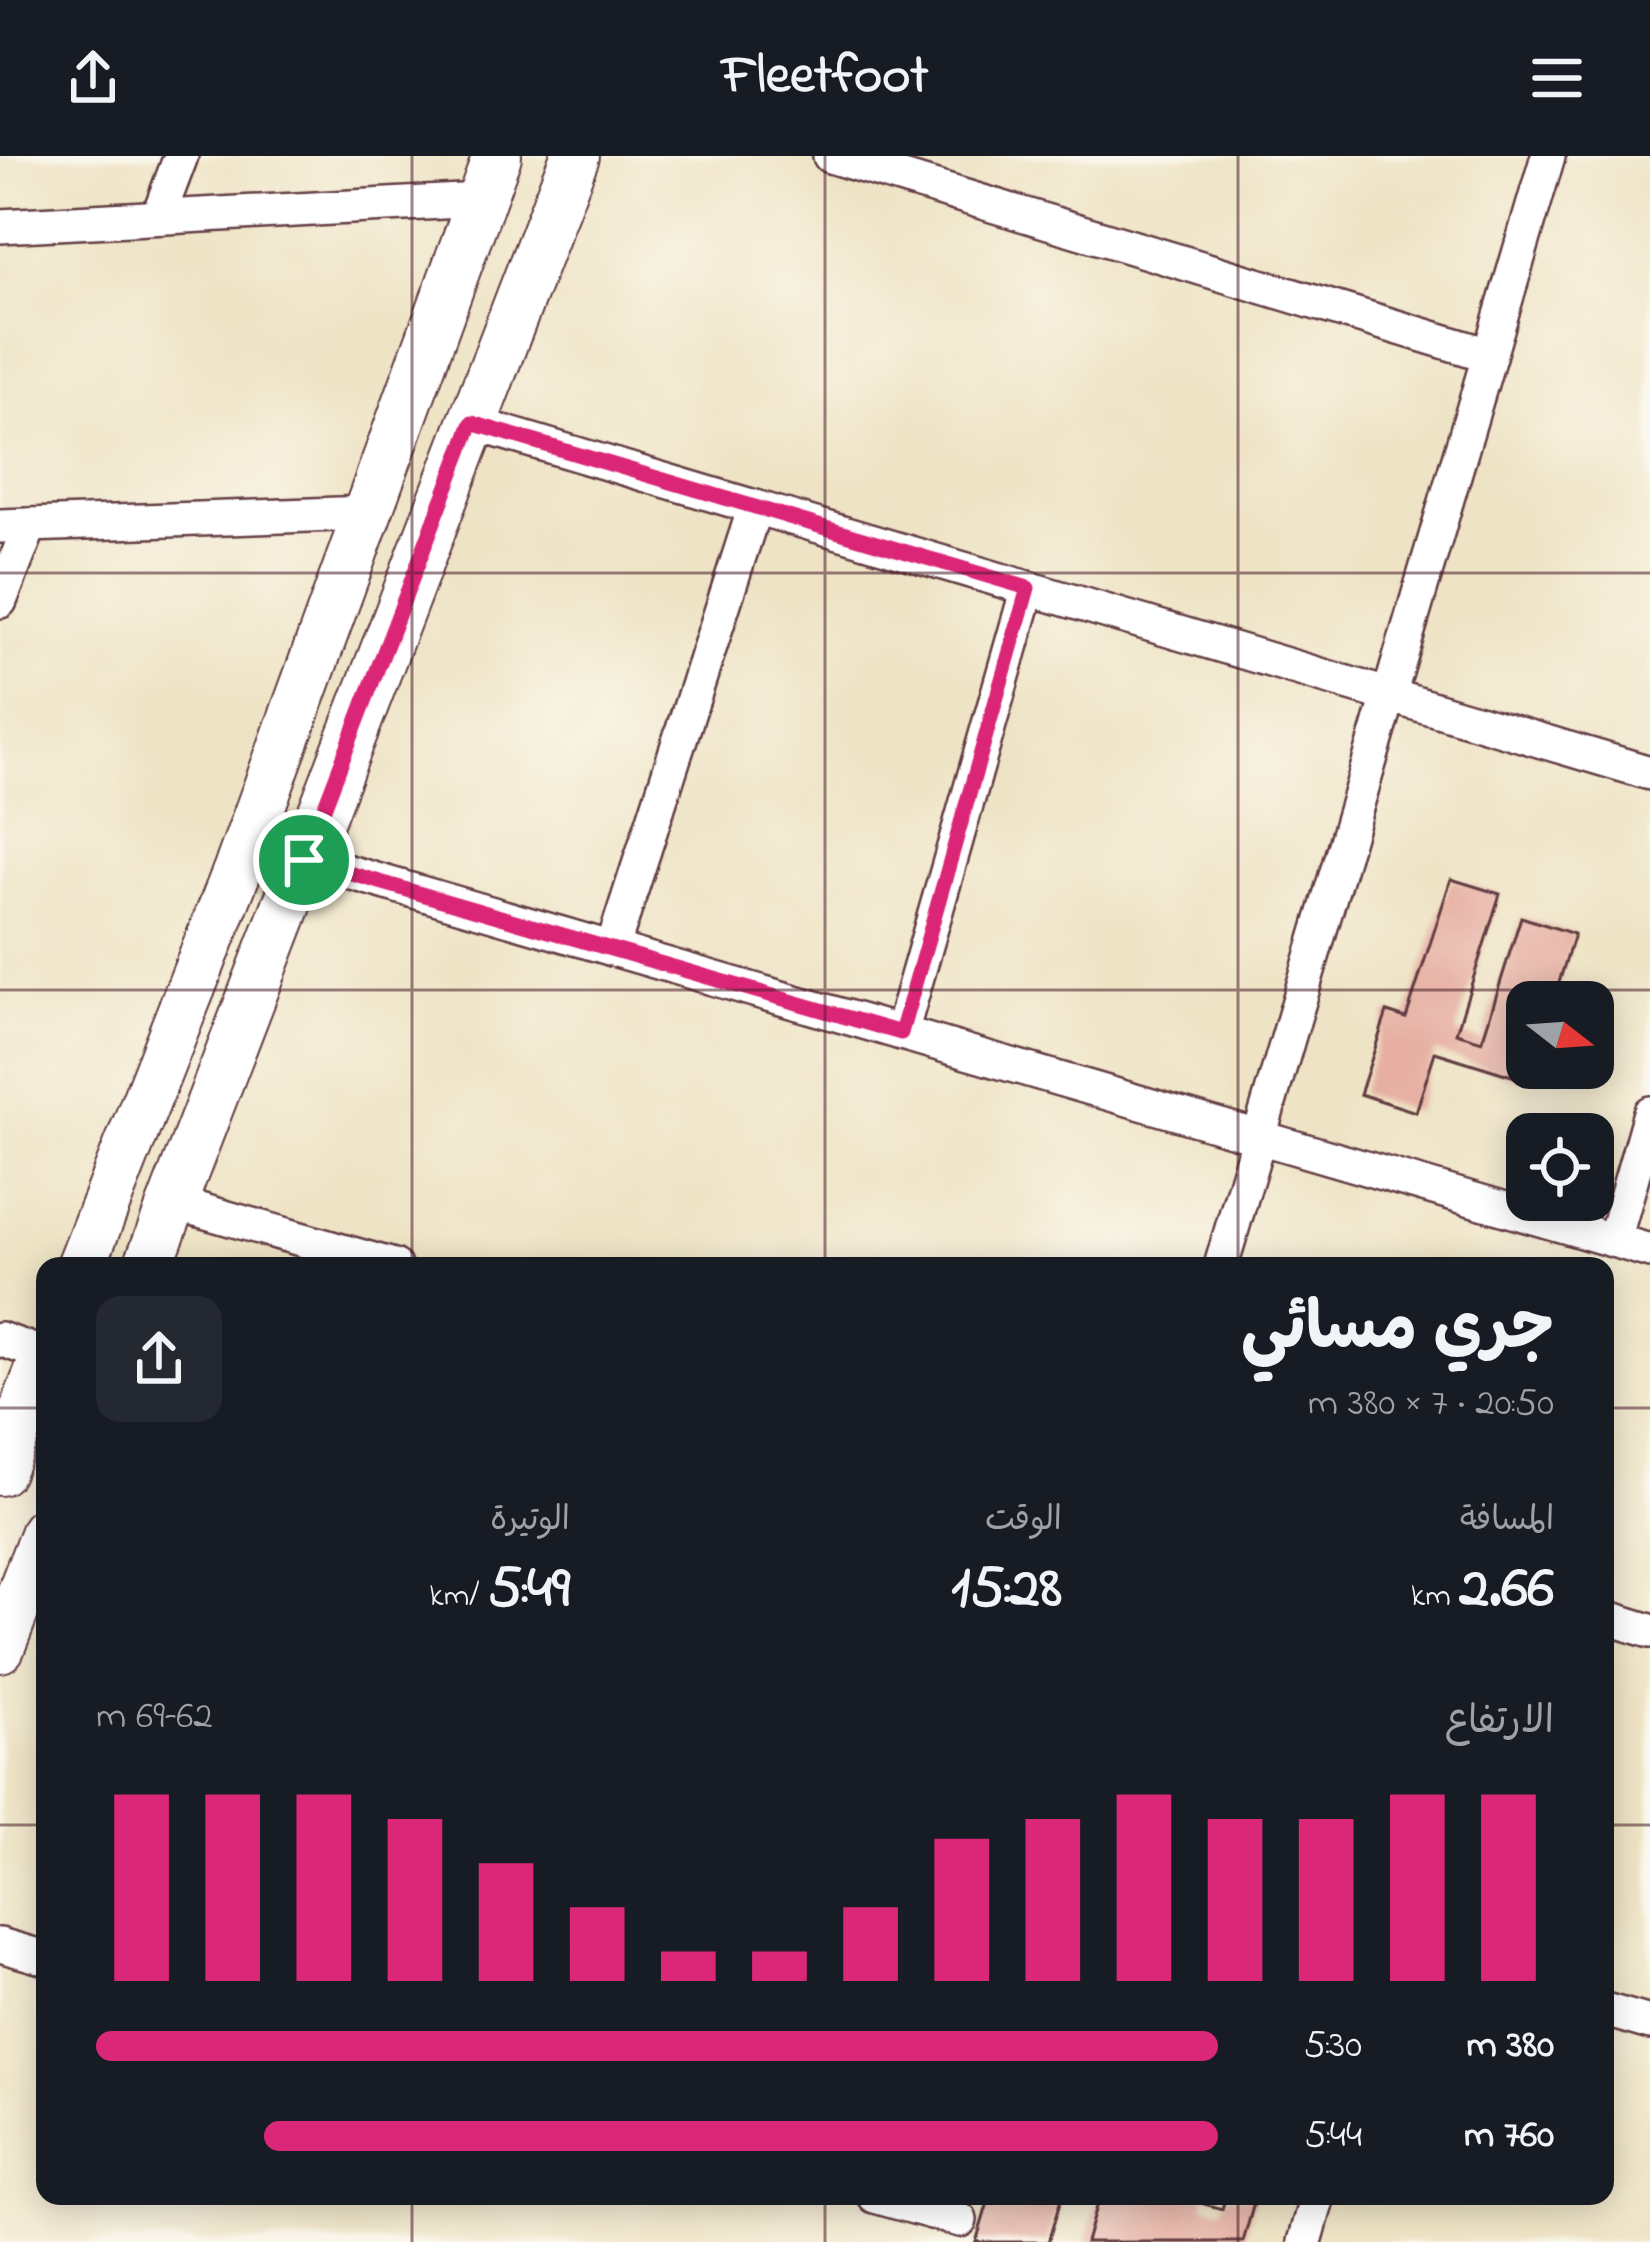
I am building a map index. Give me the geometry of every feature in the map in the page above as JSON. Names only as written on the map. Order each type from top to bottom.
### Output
[{"type":"main road","points":[[151,1257],[575,156]]},
{"type":"main road","points":[[85,1257],[241,861],[488,178]]},
{"type":"main road","points":[[241,861],[300,869]]},
{"type":"main road","points":[[0,1471],[36,1379]]},
{"type":"main road","points":[[0,1648],[36,1564]]},
{"type":"street","points":[[158,217],[181,156]]},
{"type":"street","points":[[830,156],[1489,356]]},
{"type":"street","points":[[1224,1257],[1547,156]]},
{"type":"street","points":[[0,226],[158,217],[488,178]]},
{"type":"street","points":[[472,423],[1650,773]]},
{"type":"street","points":[[612,949],[755,507]]},
{"type":"street","points":[[0,601],[15,525],[367,513]]},
{"type":"street","points":[[901,1033],[1028,588]]},
{"type":"street","points":[[300,869],[612,949],[1650,1251]]},
{"type":"street","points":[[1614,1240],[1650,1113]]},
{"type":"street","points":[[172,1202],[363,1257]]},
{"type":"street","points":[[0,1339],[36,1353]]},
{"type":"street","points":[[1614,1620],[1650,1630]]},
{"type":"street","points":[[0,1945],[36,1955]]},
{"type":"street","points":[[1614,2013],[1650,2023]]},
{"type":"street","points":[[907,2205],[961,2220]]},
{"type":"street","points":[[1305,2242],[1315,2205]]},
{"type":"building","points":[[1451,879],[1500,894],[1456,1033],[1482,1041],[1521,917],[1574,934],[1559,981],[1506,981],[1506,1074],[1435,1052],[1416,1112],[1360,1094],[1387,1012],[1406,1018]]},
{"type":"building","points":[[987,2205],[1059,2205],[1048,2242],[976,2242]]},
{"type":"building","points":[[1096,2205],[1222,2209],[1223,2205],[1253,2205],[1243,2242],[1086,2242]]},
{"type":"route","points":[[472,423],[1028,588],[901,1033],[304,860],[472,423]]}]
